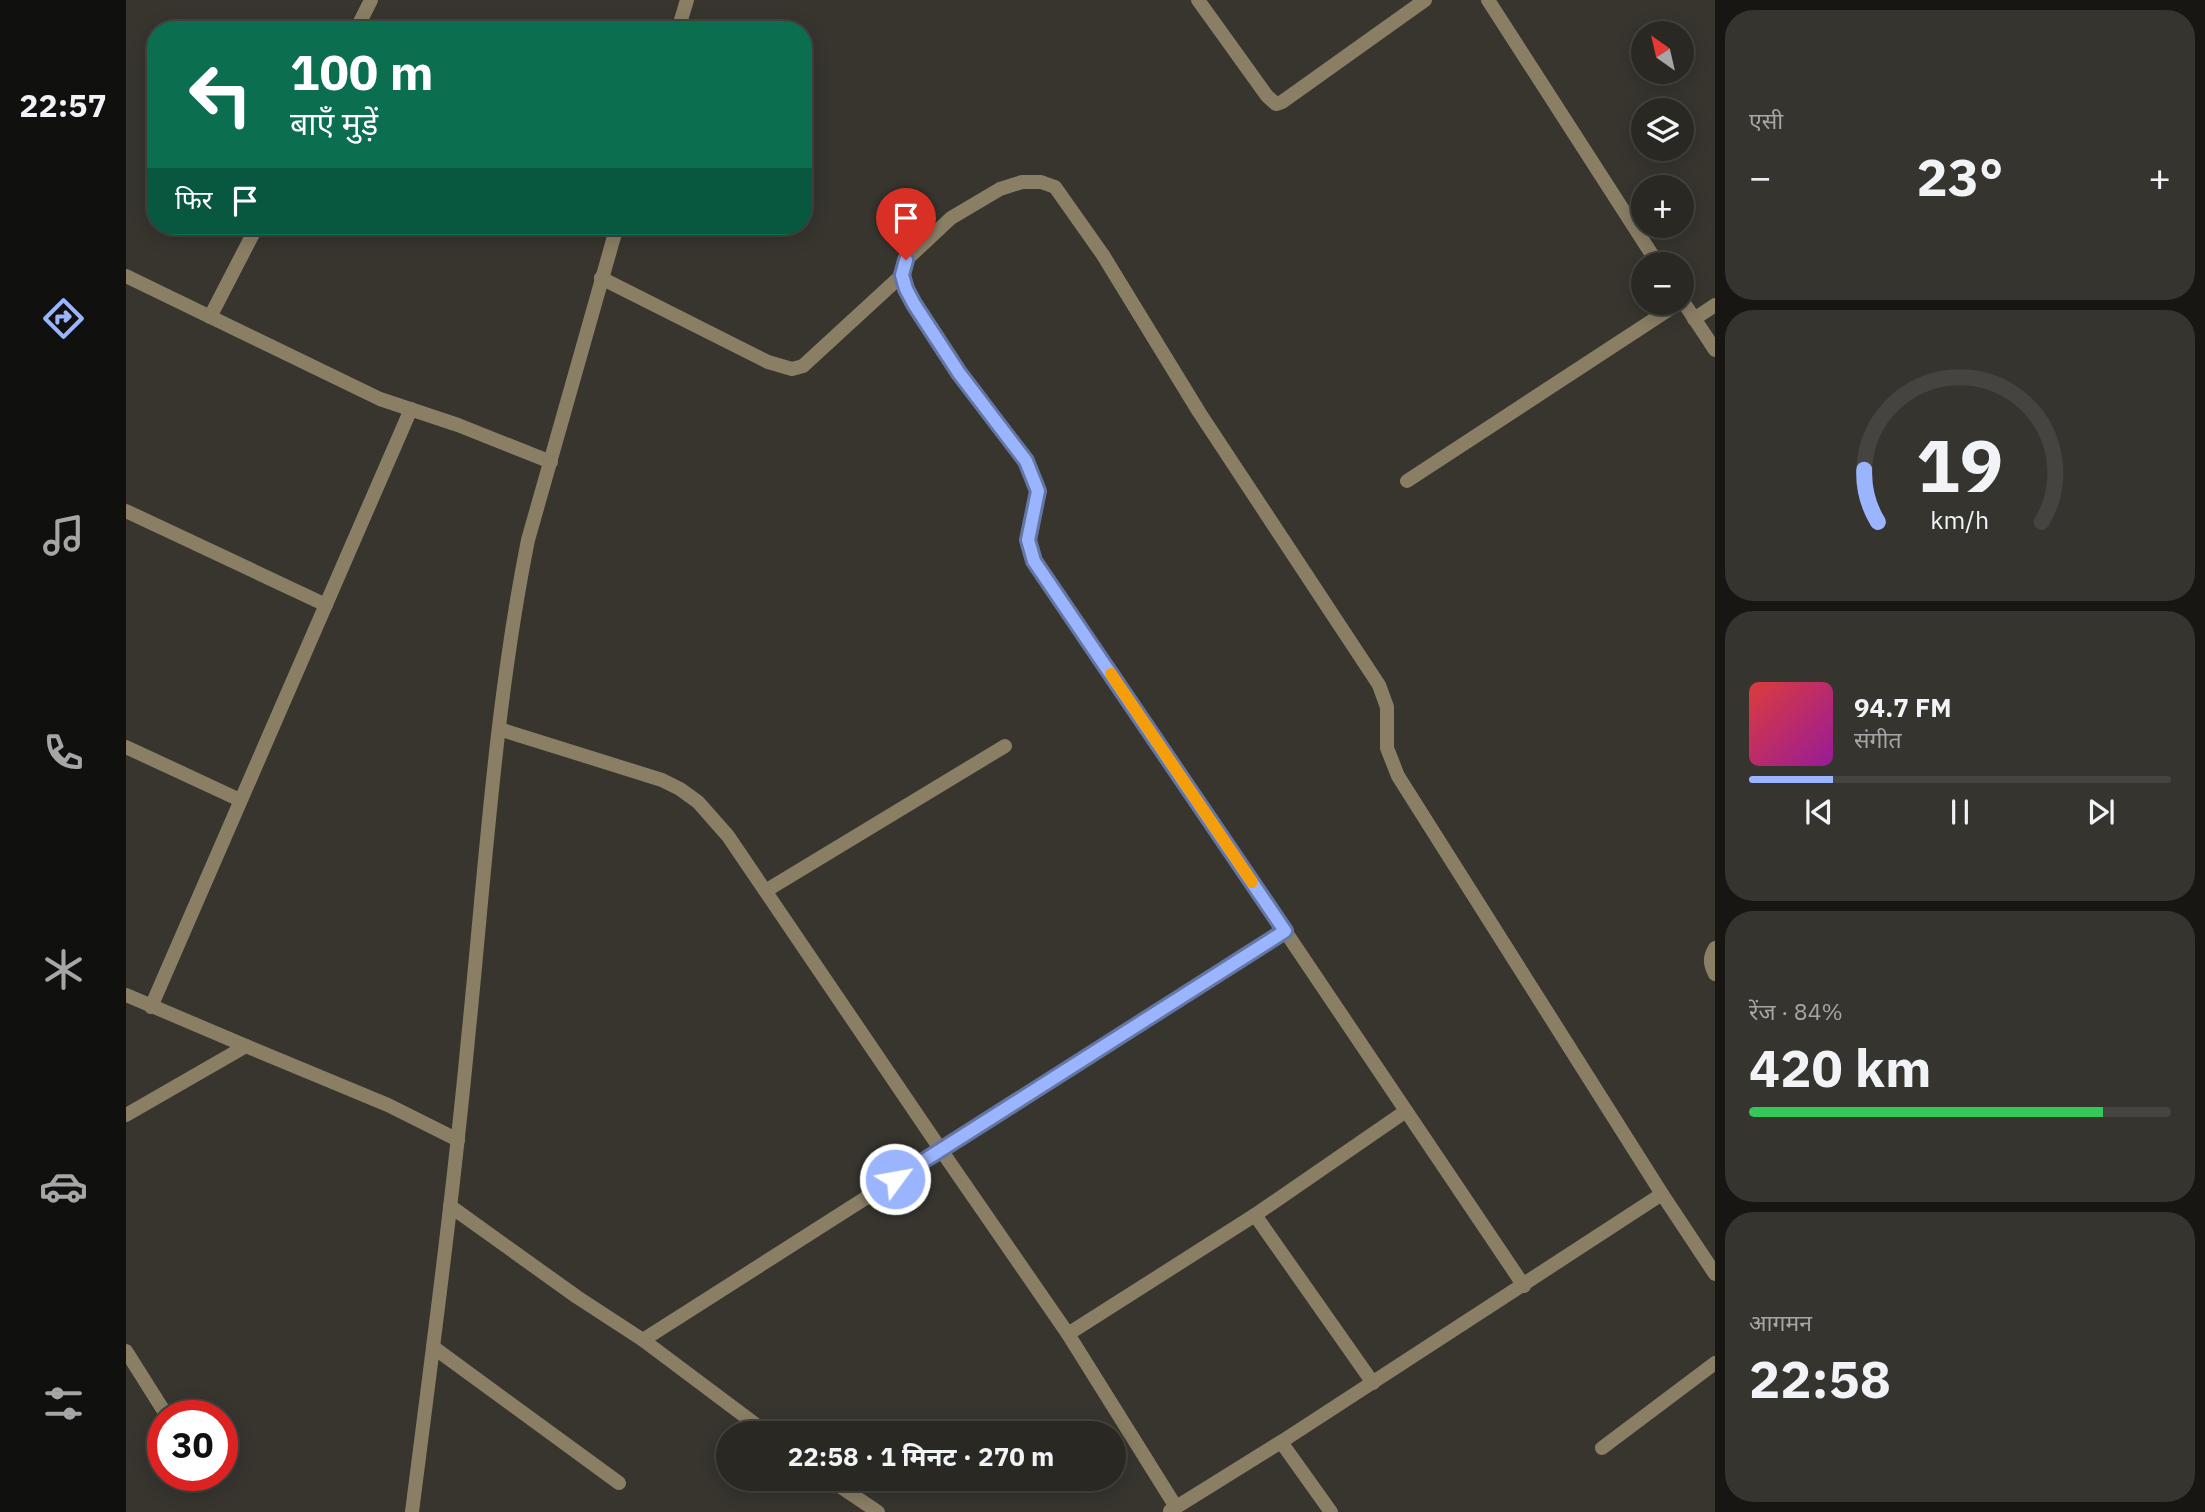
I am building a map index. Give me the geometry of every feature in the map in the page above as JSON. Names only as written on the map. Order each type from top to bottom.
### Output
[{"type":"street","points":[[360,21],[371,0]]},
{"type":"street","points":[[681,21],[687,0]]},
{"type":"street","points":[[1198,0],[1267,96],[1276,104],[1425,0]]},
{"type":"street","points":[[1488,0],[1650,252]]},
{"type":"street","points":[[1524,1286],[1034,561],[1028,540],[1038,491],[1026,461],[959,373],[914,304],[902,275],[906,260],[951,218],[1000,188],[1022,182],[1055,187],[1102,255],[1199,412],[1379,685],[1387,707],[1387,748],[1398,776],[1715,1274]]},
{"type":"street","points":[[210,317],[252,235]]},
{"type":"street","points":[[412,1512],[458,1140],[499,729],[520,578],[528,540],[614,235]]},
{"type":"street","points":[[601,278],[768,362],[793,369],[803,366],[902,275]]},
{"type":"street","points":[[126,276],[380,399],[458,425],[551,462]]},
{"type":"street","points":[[1694,319],[1715,305]]},
{"type":"street","points":[[1407,481],[1660,315]]},
{"type":"street","points":[[1691,315],[1715,350]]},
{"type":"street","points":[[152,1007],[411,409]]},
{"type":"street","points":[[126,511],[326,605]]},
{"type":"street","points":[[499,729],[645,774],[680,789],[698,802],[728,836],[1068,1334],[1172,1510],[1524,1286],[1662,1194]]},
{"type":"street","points":[[767,890],[1005,746]]},
{"type":"street","points":[[126,747],[240,800]]},
{"type":"street","points":[[643,1340],[1285,931]]},
{"type":"street","points":[[1715,948],[1710,956],[1715,974]]},
{"type":"street","points":[[126,995],[388,1105],[458,1140]]},
{"type":"street","points":[[126,1115],[246,1046]]},
{"type":"street","points":[[1068,1334],[1255,1215],[1406,1111]]},
{"type":"street","points":[[450,1206],[577,1297],[643,1340],[751,1421]]},
{"type":"street","points":[[1255,1215],[1373,1383]]},
{"type":"street","points":[[433,1347],[619,1483]]},
{"type":"street","points":[[126,1351],[157,1400]]},
{"type":"street","points":[[1602,1448],[1715,1363]]},
{"type":"street","points":[[1281,1442],[1331,1512]]},
{"type":"street","points":[[846,1491],[877,1512]]},
{"type":"slow traffic","points":[[1111,674],[1252,882]]},
{"type":"route","points":[[895,1179],[1285,931],[1034,561],[1028,547],[1028,530],[1038,491],[1026,461],[959,373],[914,304],[902,275],[906,260]]}]
